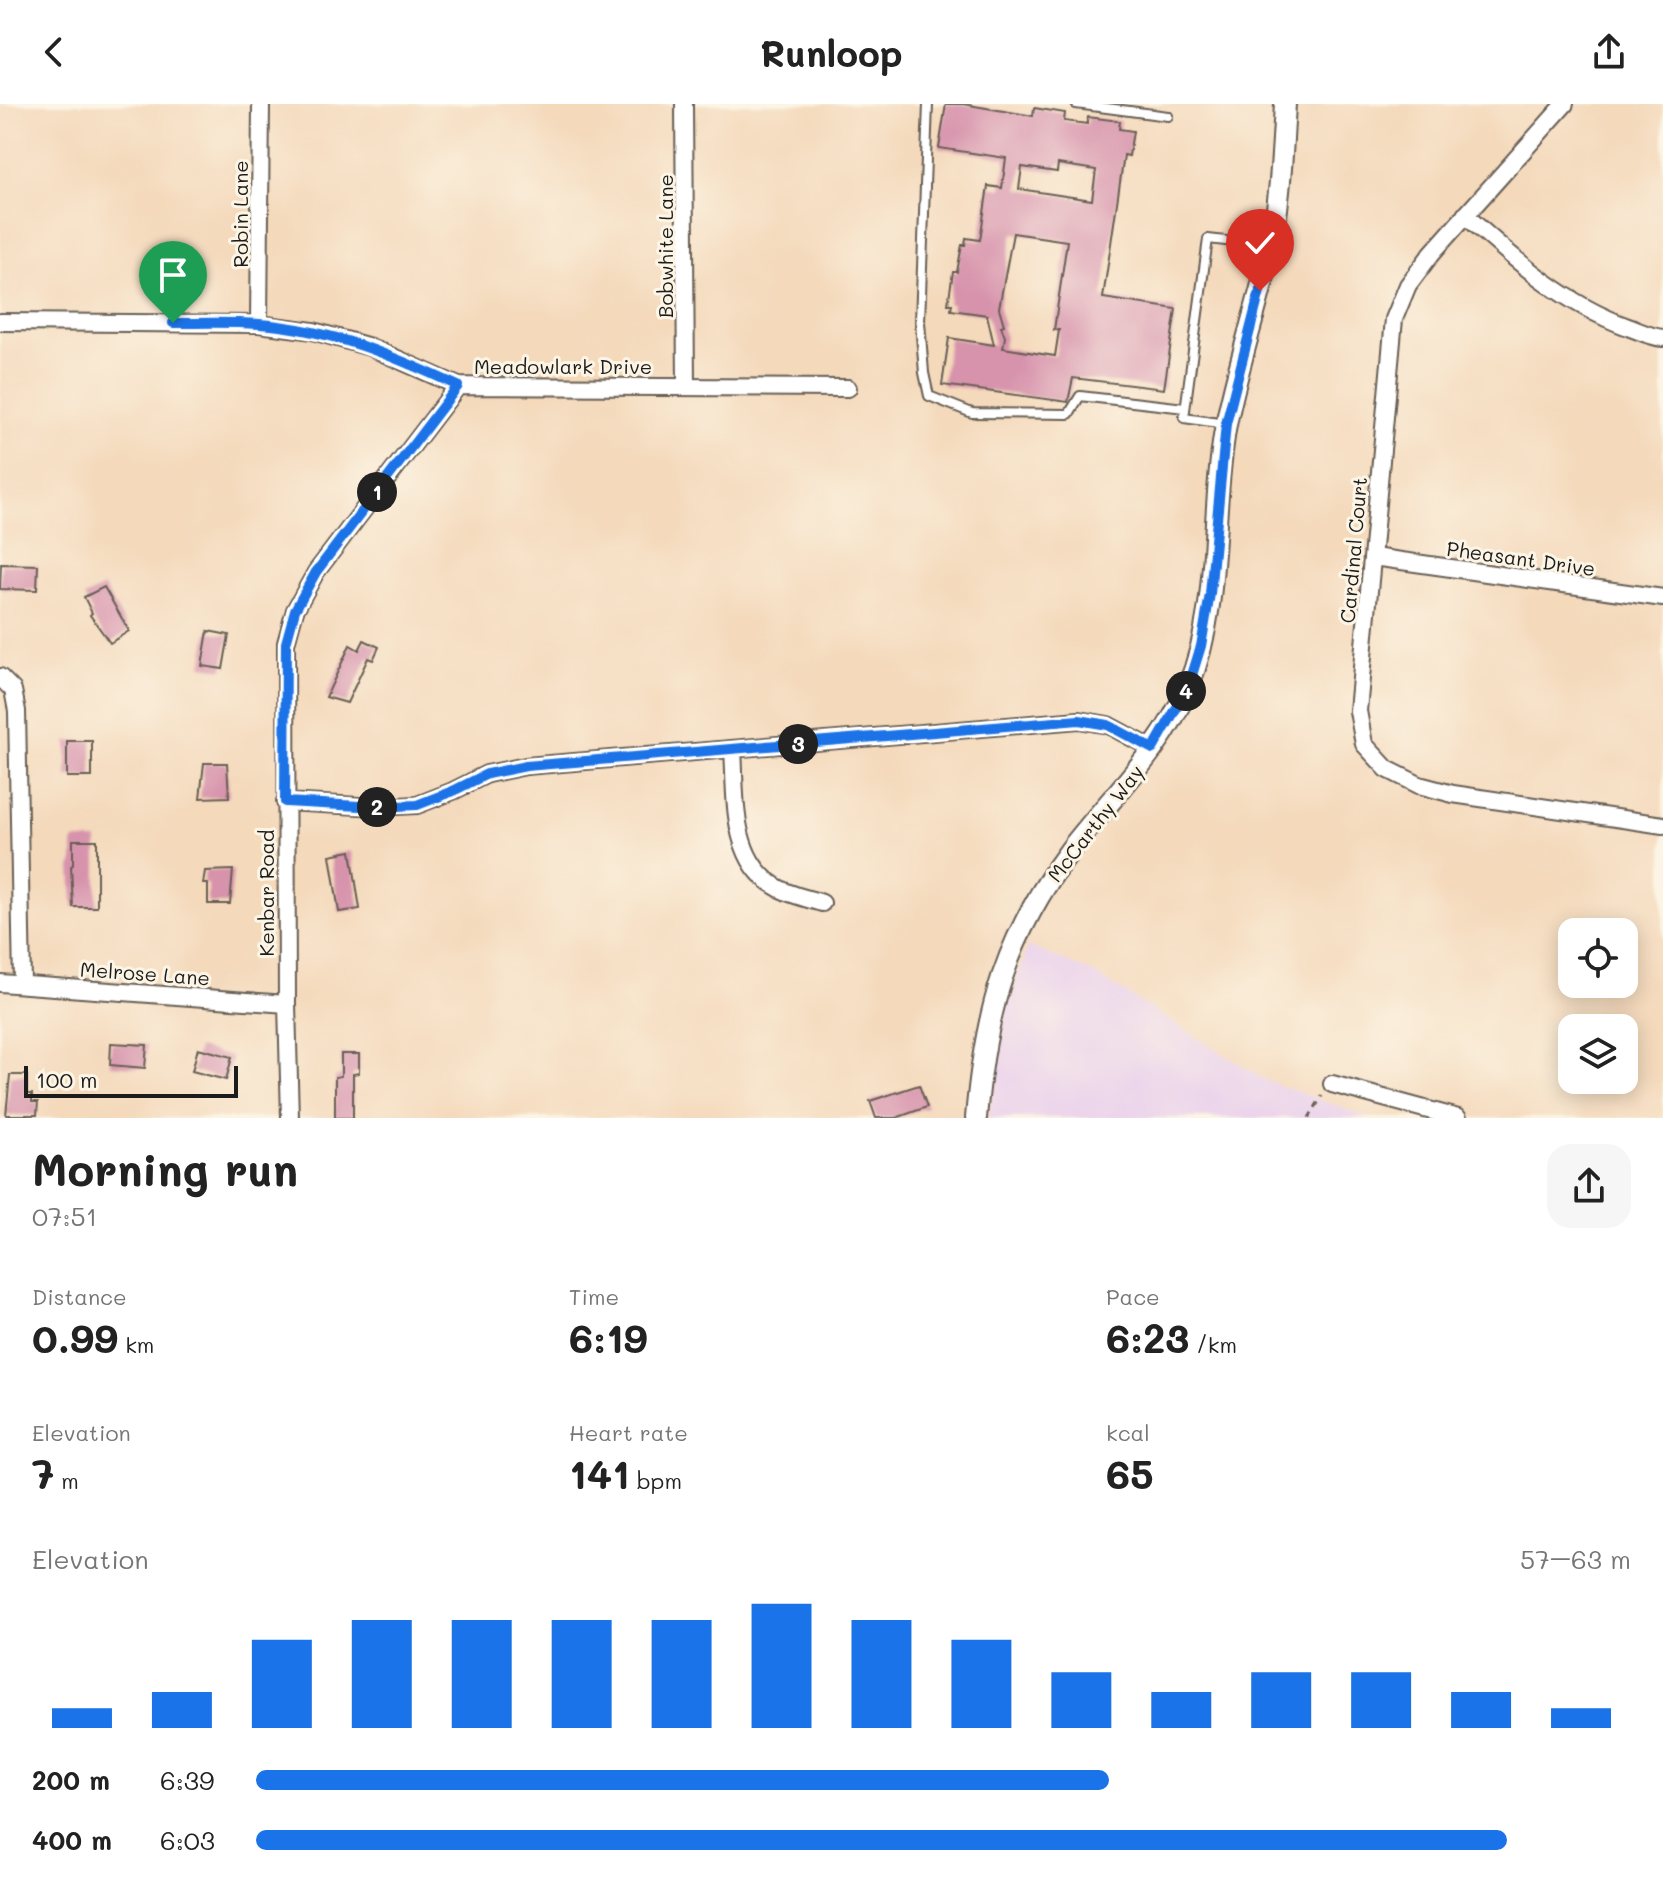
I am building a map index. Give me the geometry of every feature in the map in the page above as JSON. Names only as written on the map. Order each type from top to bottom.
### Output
[{"type":"street","name":"Robin Lane","points":[[259,324],[261,104]]},
{"type":"street","name":"Bobwhite Lane","points":[[684,104],[686,387]]},
{"type":"street","name":"McCarthy Way","points":[[976,1118],[989,1019],[1018,934],[1061,864],[1153,749],[1188,688],[1201,646],[1210,594],[1226,424],[1271,246],[1285,104]]},
{"type":"street","name":"Cardinal Court","points":[[1565,104],[1432,253],[1408,285],[1394,319],[1358,711],[1364,744],[1387,769],[1419,785],[1453,794],[1663,825]]},
{"type":"street","points":[[1465,215],[1514,259],[1572,302],[1621,324],[1663,338]]},
{"type":"street","name":"Meadowlark Drive","points":[[0,322],[259,324],[313,331],[370,347],[458,386],[848,388]]},
{"type":"street","name":"Kenbar Road","points":[[290,1118],[286,643],[295,610],[316,572],[458,386]]},
{"type":"street","name":"Pheasant Drive","points":[[1373,557],[1663,598]]},
{"type":"street","points":[[0,677],[13,690],[17,711],[22,984]]},
{"type":"street","points":[[285,802],[378,807],[417,805],[487,774],[526,766],[1079,720],[1108,725],[1153,749]]},
{"type":"street","points":[[733,749],[740,839],[754,866],[774,886],[822,903]]},
{"type":"street","name":"Melrose Lane","points":[[0,983],[287,1004]]},
{"type":"street","points":[[1332,1084],[1458,1118]]},
{"type":"lane","points":[[928,104],[920,322],[929,396],[972,413],[1069,414],[1080,396],[1185,408]]},
{"type":"lane","points":[[1076,104],[1168,116]]},
{"type":"lane","points":[[1226,424],[1184,418],[1208,239],[1271,246]]},
{"type":"path","points":[[1309,1118],[1332,1084]]},
{"type":"shaded area","points":[[1028,946],[1093,973],[1265,1080],[1370,1118],[989,1118],[1004,1014]]},
{"type":"building","points":[[946,104],[1033,116],[1034,108],[1065,113],[1064,121],[1087,124],[1088,117],[1120,121],[1119,129],[1133,131],[1129,156],[1124,155],[1103,298],[1176,309],[1164,389],[1073,378],[1068,402],[942,385],[949,338],[994,345],[987,315],[951,310],[952,304],[948,304],[953,272],[957,272],[962,245],[965,245],[966,238],[980,240],[988,186],[1002,188],[1006,158],[939,148]],"holes":[[[1058,164],[1096,170],[1092,200],[1019,189],[1022,167],[1057,172]],[[1013,233],[1067,241],[1054,330],[1059,330],[1055,356],[1003,348],[1005,337],[1001,326],[1004,325],[999,308]]]},
{"type":"building","points":[[1,564],[38,565],[37,590],[0,589]]},
{"type":"building","points":[[104,587],[129,631],[110,643],[90,615],[92,613],[84,597]]},
{"type":"building","points":[[208,631],[229,635],[223,669],[202,666]]},
{"type":"building","points":[[364,640],[379,647],[373,660],[368,658],[347,703],[326,697],[350,645],[359,650]]},
{"type":"building","points":[[67,741],[92,741],[92,777],[67,777]]},
{"type":"building","points":[[204,763],[227,763],[229,797],[200,798]]},
{"type":"building","points":[[73,840],[97,840],[97,907],[73,907]]},
{"type":"building","points":[[351,851],[360,909],[339,912],[330,855]]},
{"type":"building","points":[[233,870],[230,904],[208,904],[208,884],[203,884],[205,871]]},
{"type":"building","points":[[111,1043],[147,1045],[145,1068],[110,1065]]},
{"type":"building","points":[[198,1048],[232,1057],[226,1080],[192,1071]]},
{"type":"building","points":[[341,1054],[359,1054],[359,1073],[353,1074],[353,1118],[335,1118],[335,1077],[341,1076]]},
{"type":"building","points":[[10,1075],[27,1075],[27,1094],[32,1094],[32,1102],[38,1102],[37,1115],[6,1115]]},
{"type":"building","points":[[919,1085],[927,1107],[896,1118],[876,1118],[870,1101]]},
{"type":"route","points":[[173,323],[259,324],[313,331],[370,347],[458,386],[316,572],[295,610],[286,643],[285,802],[378,807],[417,805],[487,774],[526,766],[1079,720],[1108,725],[1153,749],[1188,688],[1201,646],[1210,594],[1226,424],[1260,291]]}]
